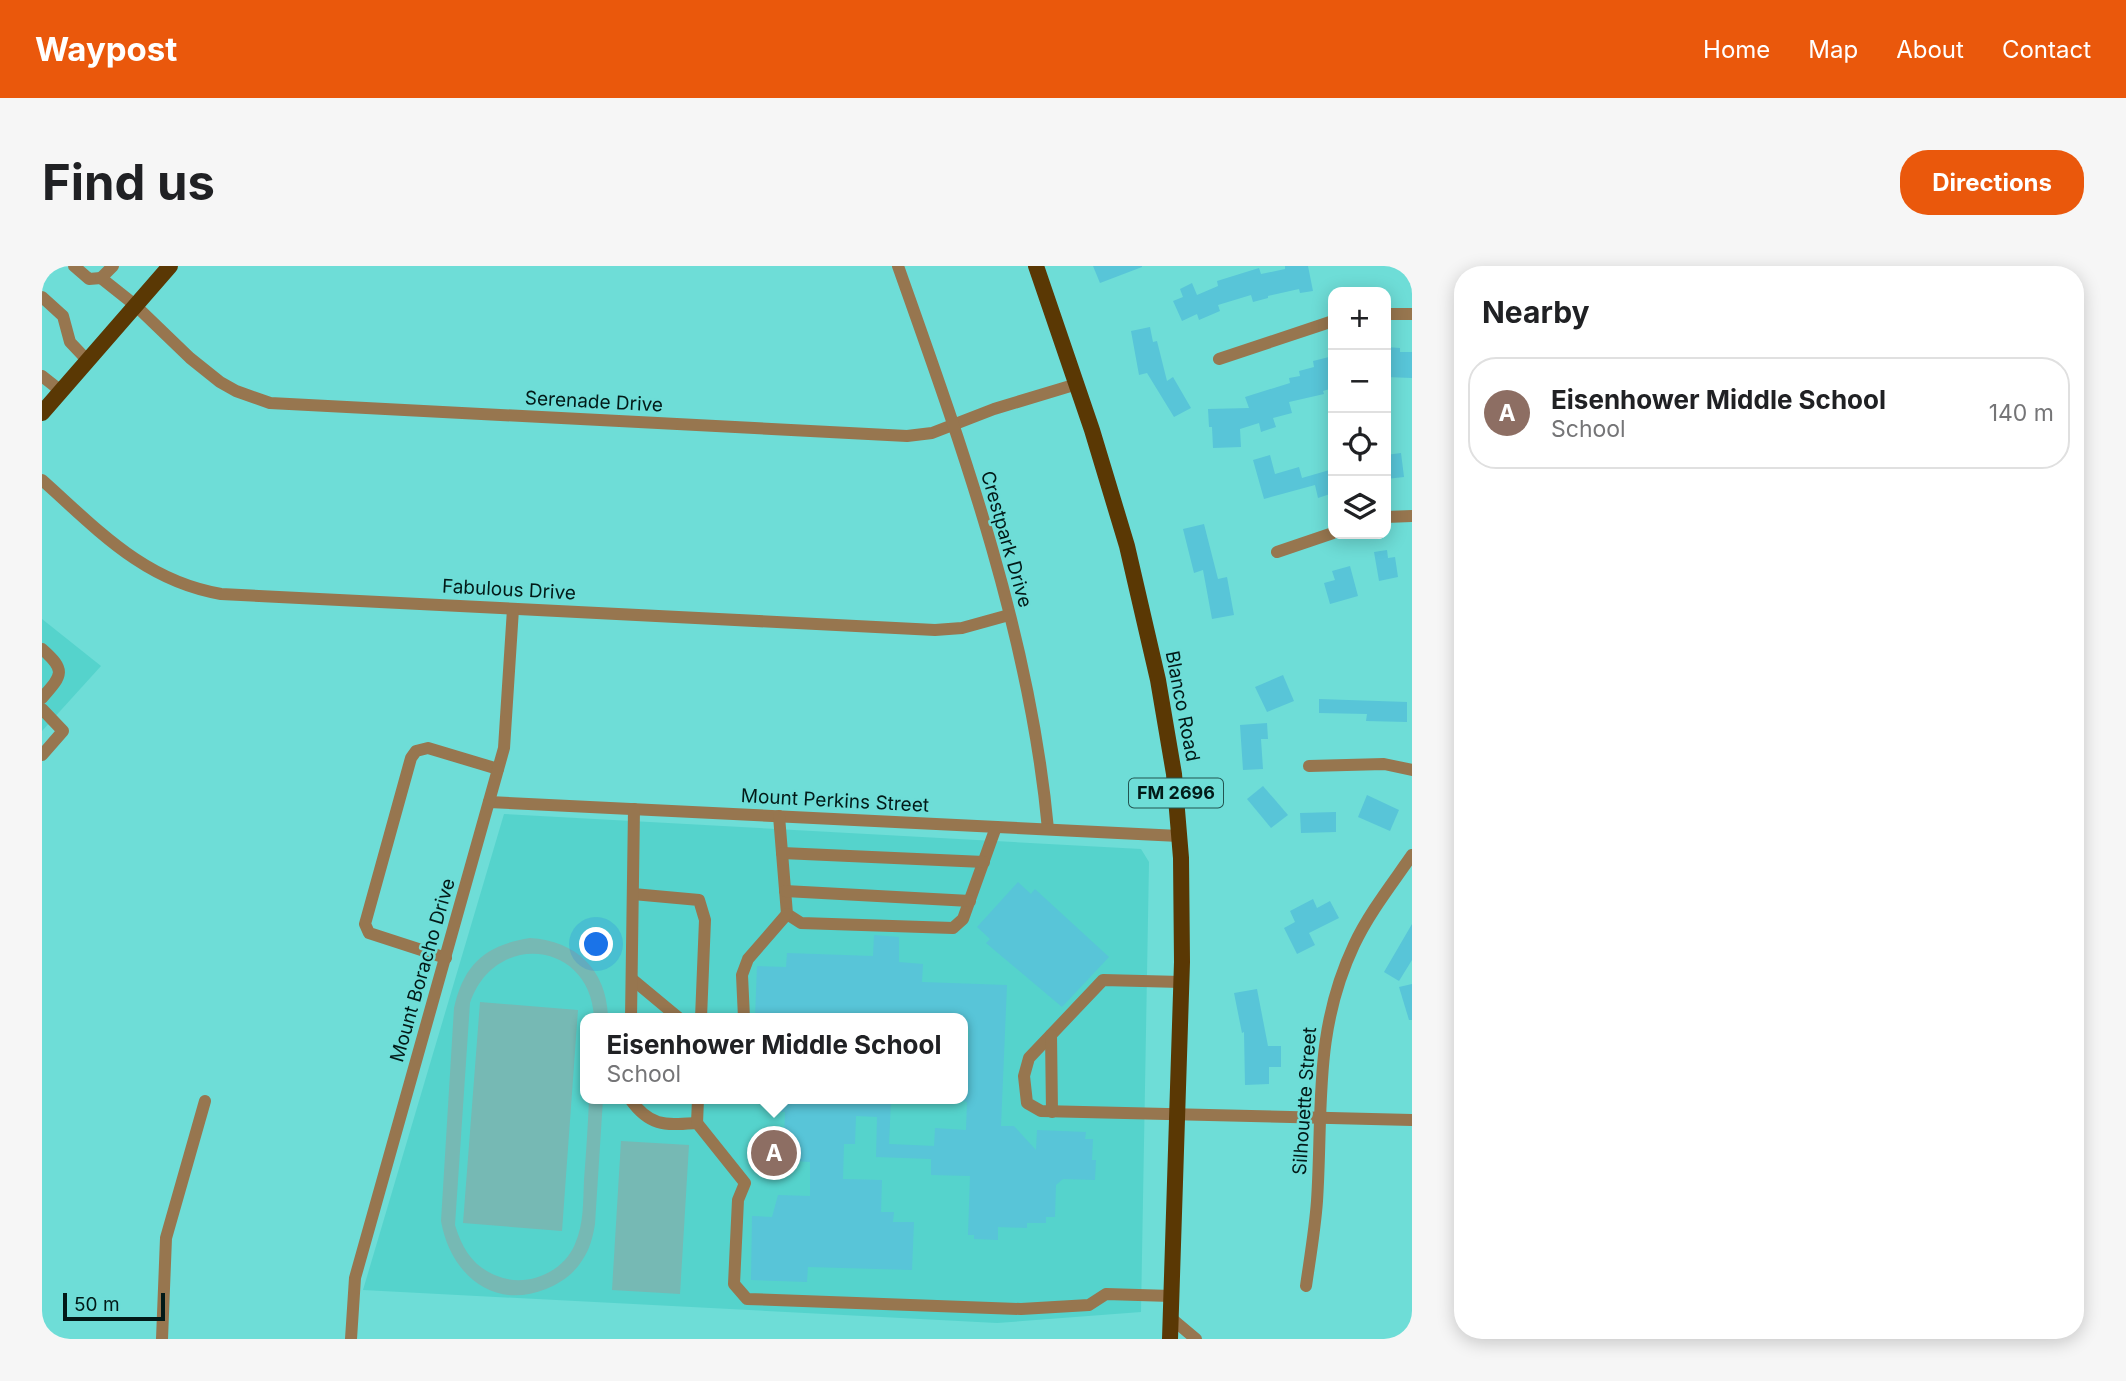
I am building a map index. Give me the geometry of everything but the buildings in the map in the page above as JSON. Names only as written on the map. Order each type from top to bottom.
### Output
[{"type":"main road","points":[[42,413],[170,266]]},
{"type":"main road","name":"Blanco Road","points":[[1035,266],[1077,384],[1128,546],[1158,680],[1174,774],[1179,836],[1181,982],[1179,1116],[1170,1339]]},
{"type":"street","name":"Serenade Drive","points":[[74,266],[89,279],[101,278],[135,305],[190,358],[220,382],[236,391],[270,403],[907,436],[932,433],[1077,384]]},
{"type":"street","points":[[101,278],[113,266]]},
{"type":"street","name":"Crestpark Drive","points":[[898,266],[954,424],[1009,615],[1033,719],[1048,830]]},
{"type":"street","points":[[42,297],[63,316],[70,342],[87,360]]},
{"type":"street","points":[[1391,314],[1412,314]]},
{"type":"street","points":[[1219,359],[1328,323]]},
{"type":"street","points":[[42,376],[61,391]]},
{"type":"street","name":"Fabulous Drive","points":[[42,480],[122,551],[164,578],[187,587],[221,594],[935,630],[962,628],[1009,615]]},
{"type":"street","points":[[1391,517],[1412,516]]},
{"type":"street","points":[[1277,552],[1328,535]]},
{"type":"street","name":"Mount Boracho Drive","points":[[351,1339],[355,1278],[498,769],[507,725],[513,609]]},
{"type":"street","points":[[42,649],[57,662],[60,671],[57,681],[42,698]]},
{"type":"street","points":[[42,709],[63,731],[42,755]]},
{"type":"street","points":[[446,958],[381,938],[369,933],[365,925],[411,758],[416,751],[428,748],[498,769]]},
{"type":"street","points":[[1309,766],[1384,764],[1412,770]]},
{"type":"street","name":"Mount Perkins Street","points":[[489,802],[1179,836]]},
{"type":"street","points":[[631,1013],[635,809]]},
{"type":"street","points":[[744,1013],[742,975],[748,959],[787,914],[779,816]]},
{"type":"street","points":[[787,914],[801,923],[953,928],[963,919],[996,827]]},
{"type":"street","points":[[782,853],[984,862]]},
{"type":"street","name":"Silhouette Street","points":[[1306,1286],[1317,1202],[1323,1049],[1339,983],[1355,943],[1412,855]]},
{"type":"street","points":[[785,891],[970,901]]},
{"type":"street","points":[[633,894],[699,900],[705,920],[701,1013]]},
{"type":"street","points":[[632,979],[673,1013]]},
{"type":"street","points":[[1181,982],[1103,980],[1029,1058],[1024,1076],[1027,1103],[1041,1111],[1052,1112],[1412,1121]]},
{"type":"street","points":[[1051,1035],[1052,1112]]},
{"type":"street","points":[[162,1339],[166,1238],[205,1101]]},
{"type":"street","points":[[633,1104],[641,1115],[653,1122],[672,1125],[697,1123]]},
{"type":"street","points":[[698,1104],[697,1123],[745,1183],[738,1200],[734,1284],[747,1298],[1021,1309],[1089,1305],[1106,1294],[1171,1296]]},
{"type":"street","points":[[1171,1318],[1196,1339]]},
{"type":"shaded area","points":[[42,619],[101,666],[42,731]]},
{"type":"shaded area","points":[[504,814],[1141,849],[1149,862],[1141,1312],[997,1323],[363,1290]]},
{"type":"shaded area","points":[[530,938],[546,940],[561,945],[586,960],[601,984],[607,1013],[593,1013],[589,992],[577,973],[560,960],[540,954],[519,955],[499,964],[482,980],[470,1003],[455,1225],[462,1244],[478,1265],[503,1278],[525,1280],[555,1269],[570,1254],[582,1220],[589,1104],[603,1104],[595,1224],[588,1251],[567,1277],[546,1289],[526,1295],[491,1291],[477,1283],[454,1257],[441,1221],[454,1008],[464,979],[479,959],[514,941]]},
{"type":"shaded area","points":[[480,1002],[578,1010],[562,1231],[463,1223]]},
{"type":"shaded area","points":[[621,1141],[689,1145],[680,1294],[612,1290]]},
{"type":"place","name":"Eisenhower Middle School","points":[[774,1153]]}]
